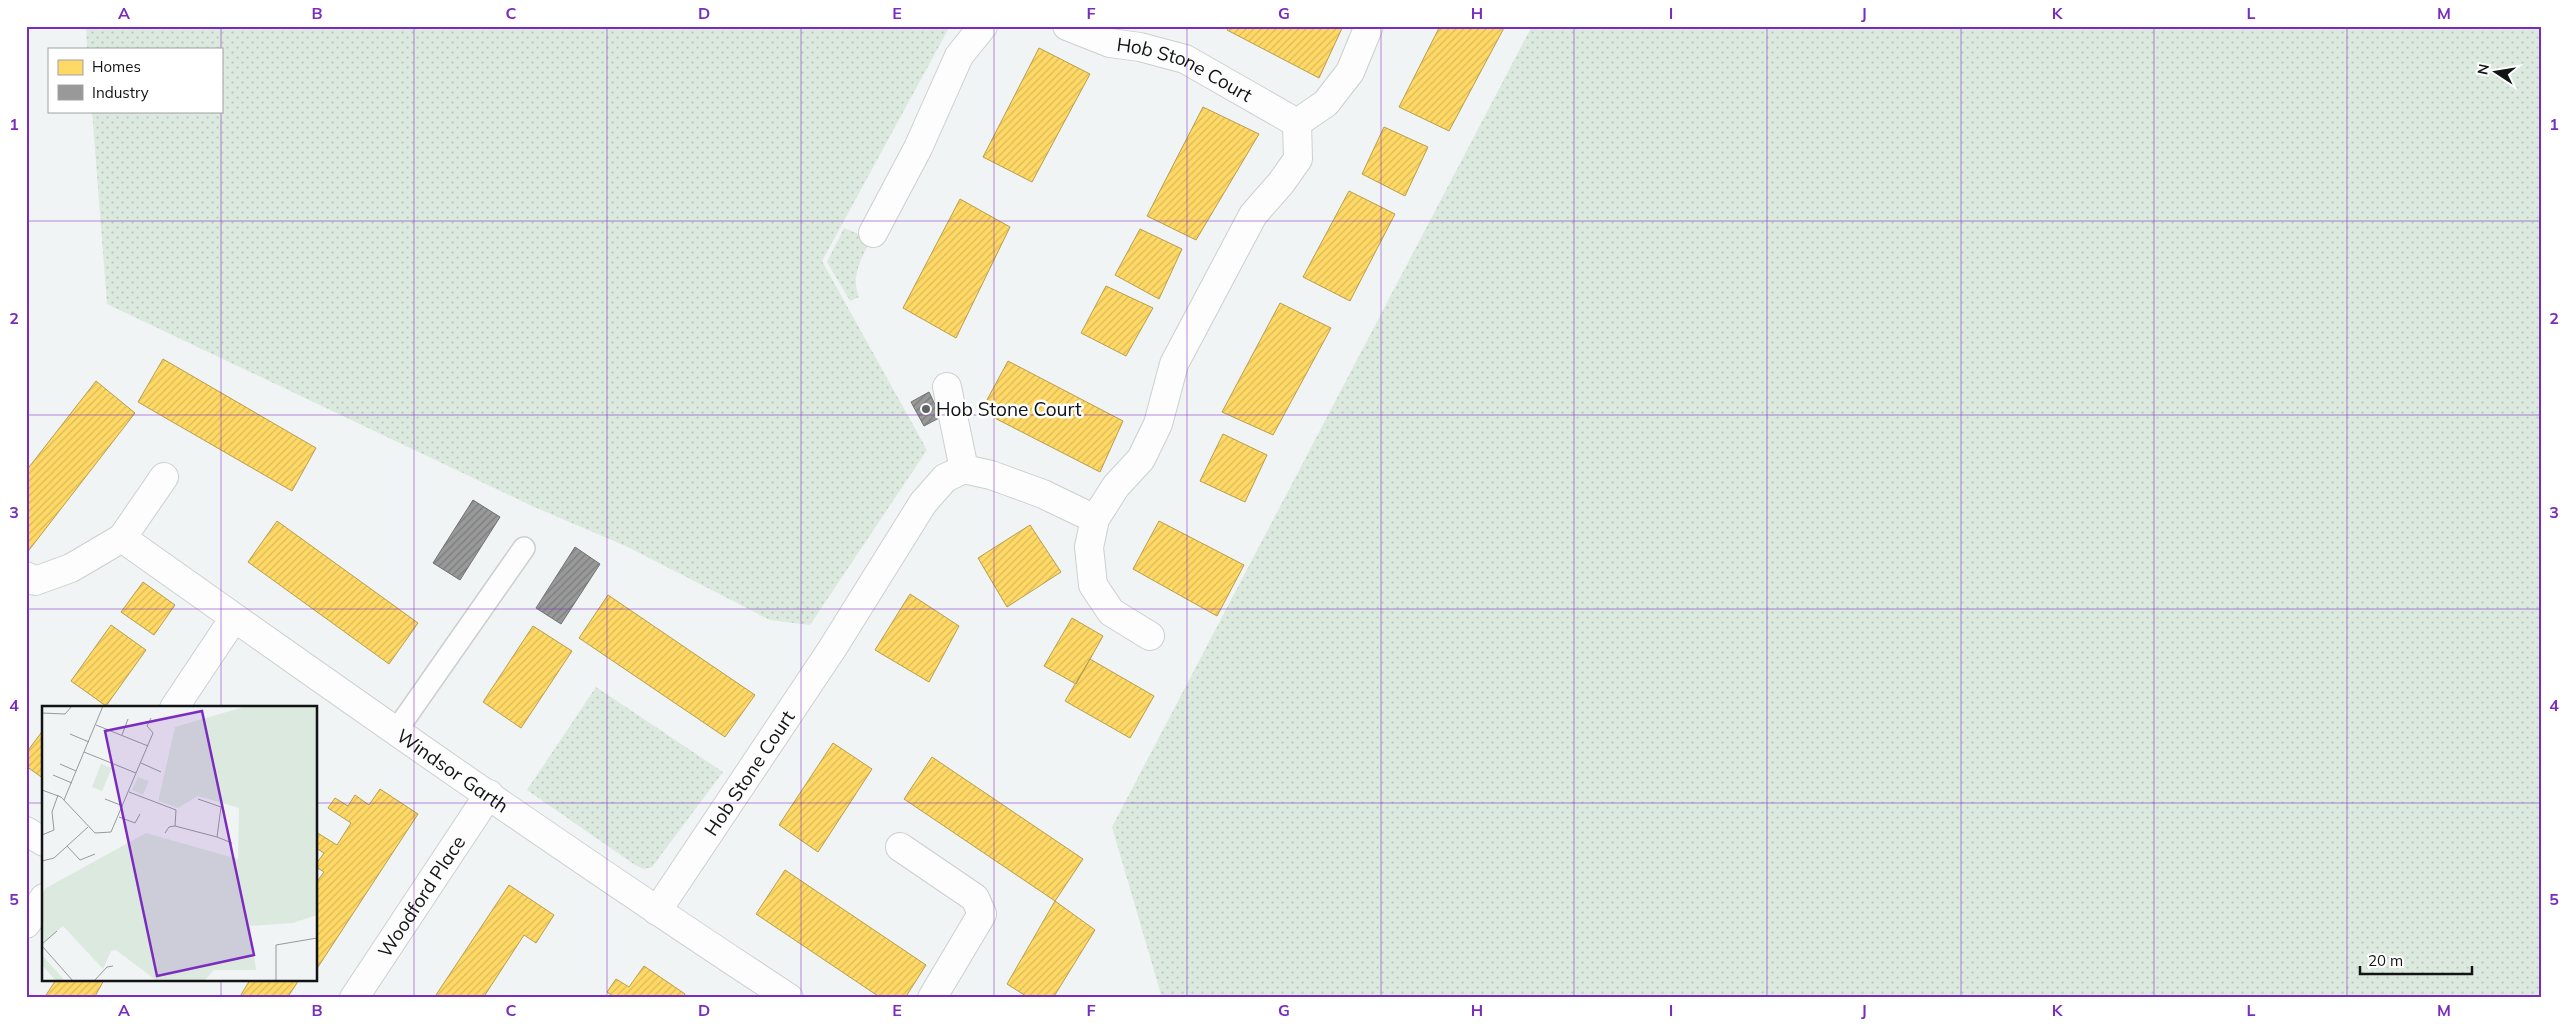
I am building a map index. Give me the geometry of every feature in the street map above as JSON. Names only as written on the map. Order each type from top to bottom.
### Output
[{"type":"street","points":[[873,233],[918,148],[959,56],[983,26]]},
{"type":"street","name":"Hob Stone Court","points":[[1067,26],[1110,43],[1140,47],[1185,59],[1297,123]]},
{"type":"street","points":[[1150,636],[1111,612],[1094,585],[1089,547],[1095,519],[1116,486],[1141,459],[1158,424],[1174,364],[1253,215],[1281,184],[1298,159],[1297,123],[1326,102],[1350,72],[1369,26]]},
{"type":"street","points":[[947,387],[964,469],[991,475],[1043,494],[1095,519]]},
{"type":"street","name":"Hob Stone Court","points":[[657,911],[832,649],[923,503],[944,478],[964,469]]},
{"type":"street","points":[[30,579],[71,568],[122,538],[164,478]]},
{"type":"street","name":"Windsor Garth","points":[[122,538],[396,731],[657,911],[789,998]]},
{"type":"street","points":[[175,706],[234,618]]},
{"type":"street","name":"Woodford Place","points":[[354,998],[489,794]]},
{"type":"street","points":[[26,831],[42,841]]},
{"type":"street","points":[[900,847],[975,898],[982,914],[932,998]]},
{"type":"street","points":[[26,924],[42,901]]},
{"type":"lane","points":[[396,731],[524,548]]},
{"type":"shaded area","points":[[86,26],[950,26],[822,261],[927,450],[810,625],[770,620],[628,547],[532,506],[107,304],[92,112],[222,112],[222,48],[87,48]]},
{"type":"shaded area","points":[[1532,26],[2542,26],[2542,998],[1162,998],[1112,827]]},
{"type":"shaded area","points":[[844,228],[871,239],[856,274],[859,297],[850,301],[827,262]]},
{"type":"shaded area","points":[[596,687],[723,772],[652,867],[644,869],[635,865],[527,790]]},
{"type":"building: Homes","points":[[1230,26],[1343,26],[1319,78],[1227,30]]},
{"type":"building: Homes","points":[[1440,26],[1505,26],[1449,131],[1399,107]]},
{"type":"building: Homes","points":[[1039,48],[1090,74],[1032,182],[983,157]]},
{"type":"building: Homes","points":[[1203,107],[1259,134],[1196,240],[1147,216]]},
{"type":"building: Homes","points":[[1384,127],[1428,147],[1405,196],[1362,174]]},
{"type":"building: Homes","points":[[1349,191],[1395,214],[1350,301],[1303,277]]},
{"type":"building: Homes","points":[[960,199],[1010,227],[956,338],[903,308]]},
{"type":"building: Homes","points":[[1140,229],[1182,249],[1159,299],[1115,275]]},
{"type":"building: Homes","points":[[1106,286],[1153,308],[1126,356],[1081,333]]},
{"type":"building: Homes","points":[[1280,303],[1331,328],[1273,435],[1222,412]]},
{"type":"building: Homes","points":[[163,359],[316,448],[292,491],[138,402]]},
{"type":"building: Homes","points":[[1008,361],[1123,421],[1100,472],[981,411]]},
{"type":"building: Homes","points":[[96,381],[135,413],[26,554],[26,471]]},
{"type":"building: Homes","points":[[1223,434],[1267,455],[1245,502],[1200,481]]},
{"type":"building: Homes","points":[[277,521],[418,623],[389,664],[248,562]]},
{"type":"building: Homes","points":[[1159,521],[1244,565],[1217,616],[1133,569]]},
{"type":"building: Homes","points":[[1030,525],[1061,572],[1007,607],[978,558]]},
{"type":"building: Homes","points":[[143,582],[175,605],[154,635],[121,612]]},
{"type":"building: Homes","points":[[910,594],[959,626],[929,682],[875,650]]},
{"type":"building: Homes","points":[[608,595],[755,695],[725,737],[579,638]]},
{"type":"building: Homes","points":[[1072,618],[1103,636],[1076,684],[1044,666]]},
{"type":"building: Homes","points":[[111,625],[146,650],[106,706],[71,681]]},
{"type":"building: Homes","points":[[533,626],[572,651],[521,728],[483,702]]},
{"type":"building: Homes","points":[[1090,659],[1154,696],[1130,738],[1065,701]]},
{"type":"building: Homes","points":[[42,732],[42,778],[26,766],[26,753]]},
{"type":"building: Homes","points":[[833,743],[872,769],[818,852],[779,825]]},
{"type":"building: Homes","points":[[932,757],[1083,859],[1055,901],[904,799]]},
{"type":"building: Homes","points":[[380,789],[418,814],[318,967],[318,880],[324,872],[318,868],[318,861],[324,853],[318,849],[318,833],[337,845],[351,823],[328,808],[335,798],[348,806],[355,795],[369,805]]},
{"type":"building: Homes","points":[[785,870],[926,965],[905,998],[881,998],[756,914]]},
{"type":"building: Homes","points":[[509,885],[554,915],[536,943],[524,935],[483,998],[434,998]]},
{"type":"building: Homes","points":[[1055,901],[1095,930],[1053,998],[1029,998],[1007,984]]},
{"type":"building: Homes","points":[[644,966],[685,994],[683,998],[616,998],[607,992],[616,979],[629,987]]},
{"type":"building: Homes","points":[[55,982],[103,982],[94,998],[44,998]]},
{"type":"building: Homes","points":[[249,982],[298,982],[287,998],[239,998]]},
{"type":"building: Industry","name":"Hob Stone Court","points":[[929,392],[941,417],[924,426],[911,402]]},
{"type":"building: Industry","points":[[473,500],[500,517],[460,580],[433,563]]},
{"type":"building: Industry","points":[[575,547],[600,564],[561,624],[536,608]]},
{"type":"place","name":"Hob Stone Court","points":[[926,409]]}]
